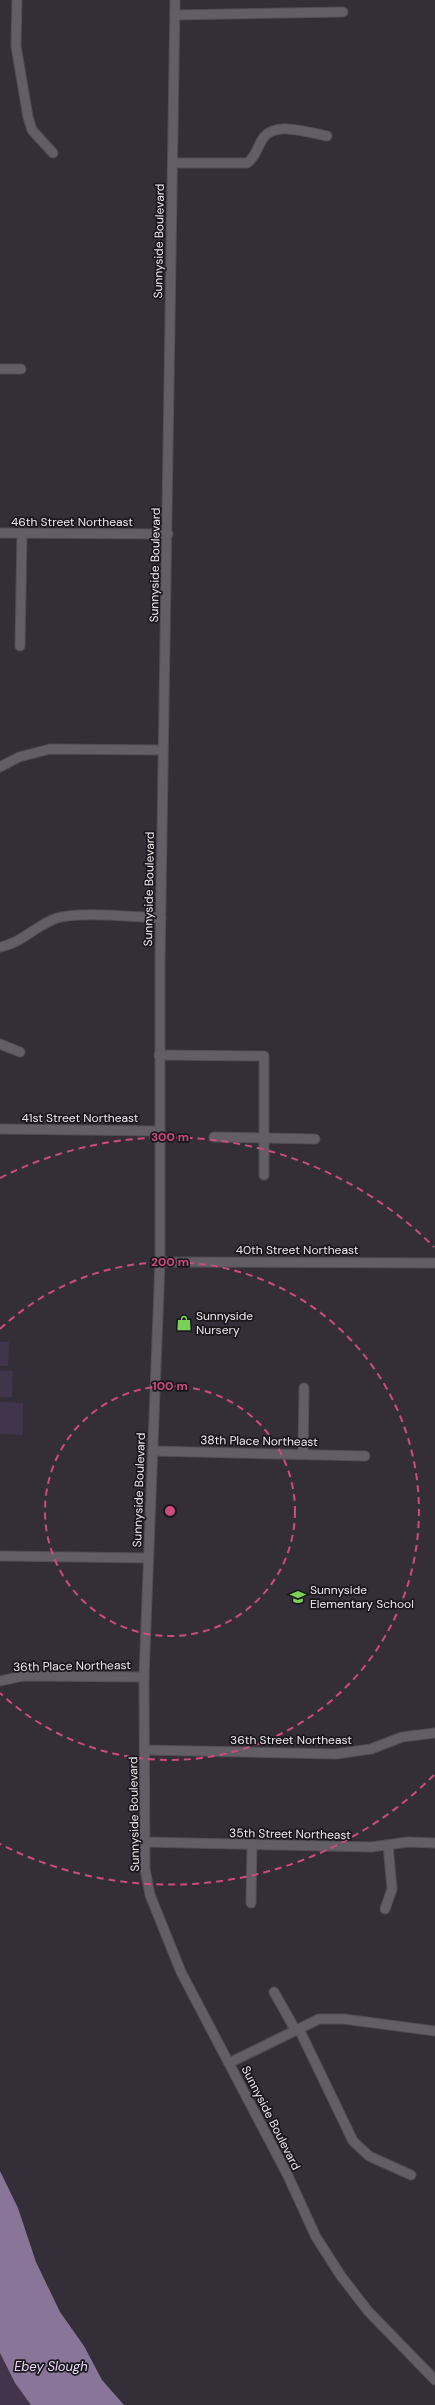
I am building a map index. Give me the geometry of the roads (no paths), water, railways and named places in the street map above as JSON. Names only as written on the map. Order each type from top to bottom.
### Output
[{"type":"street","points":[[17,0],[16,46],[28,117],[32,130],[53,153]]},
{"type":"street","name":"Sunnyside Boulevard","points":[[175,0],[159,1056],[160,1262],[144,1677],[145,1869],[150,1895],[167,1942],[288,2176],[316,2237],[341,2276],[368,2311],[435,2380]]},
{"type":"street","points":[[175,15],[343,12]]},
{"type":"street","points":[[172,163],[247,163],[253,159],[265,137],[279,129],[327,136]]},
{"type":"street","points":[[0,369],[21,369]]},
{"type":"street","name":"46th Street Northeast","points":[[0,533],[168,534]]},
{"type":"street","points":[[20,646],[22,533]]},
{"type":"street","points":[[0,767],[19,757],[50,749],[163,750]]},
{"type":"street","points":[[0,947],[12,945],[41,925],[70,916],[161,918]]},
{"type":"street","points":[[0,1044],[20,1052]]},
{"type":"street","points":[[159,1056],[264,1056],[264,1175]]},
{"type":"street","name":"41st Street Northeast","points":[[0,1130],[159,1131]]},
{"type":"street","points":[[214,1137],[316,1139]]},
{"type":"street","name":"40th Street Northeast","points":[[160,1262],[435,1263]]},
{"type":"street","points":[[304,1388],[304,1454]]},
{"type":"street","name":"38th Place Northeast","points":[[153,1451],[365,1456]]},
{"type":"street","points":[[0,1556],[148,1558]]},
{"type":"street","name":"36th Place Northeast","points":[[0,1681],[23,1676],[144,1677]]},
{"type":"street","name":"36th Street Northeast","points":[[145,1750],[336,1754],[371,1749],[416,1734],[435,1733]]},
{"type":"street","name":"35th Street Northeast","points":[[144,1842],[371,1847],[408,1842],[435,1843]]},
{"type":"street","points":[[250,1903],[252,1845]]},
{"type":"street","points":[[385,1909],[392,1889],[388,1845]]},
{"type":"street","points":[[274,1992],[297,2030],[353,2141],[369,2156],[411,2174]]},
{"type":"street","points":[[229,2063],[319,2019],[344,2019],[435,2032]]},
{"type":"water","name":"Ebey Slough","points":[[0,2171],[18,2208],[36,2262],[60,2312],[84,2346],[102,2380],[124,2405],[31,2405],[15,2383],[0,2353]]},
{"type":"place","name":"Sunnyside Nursery","points":[[184,1323]]},
{"type":"place","name":"Sunnyside Elementary School","points":[[298,1597]]}]
